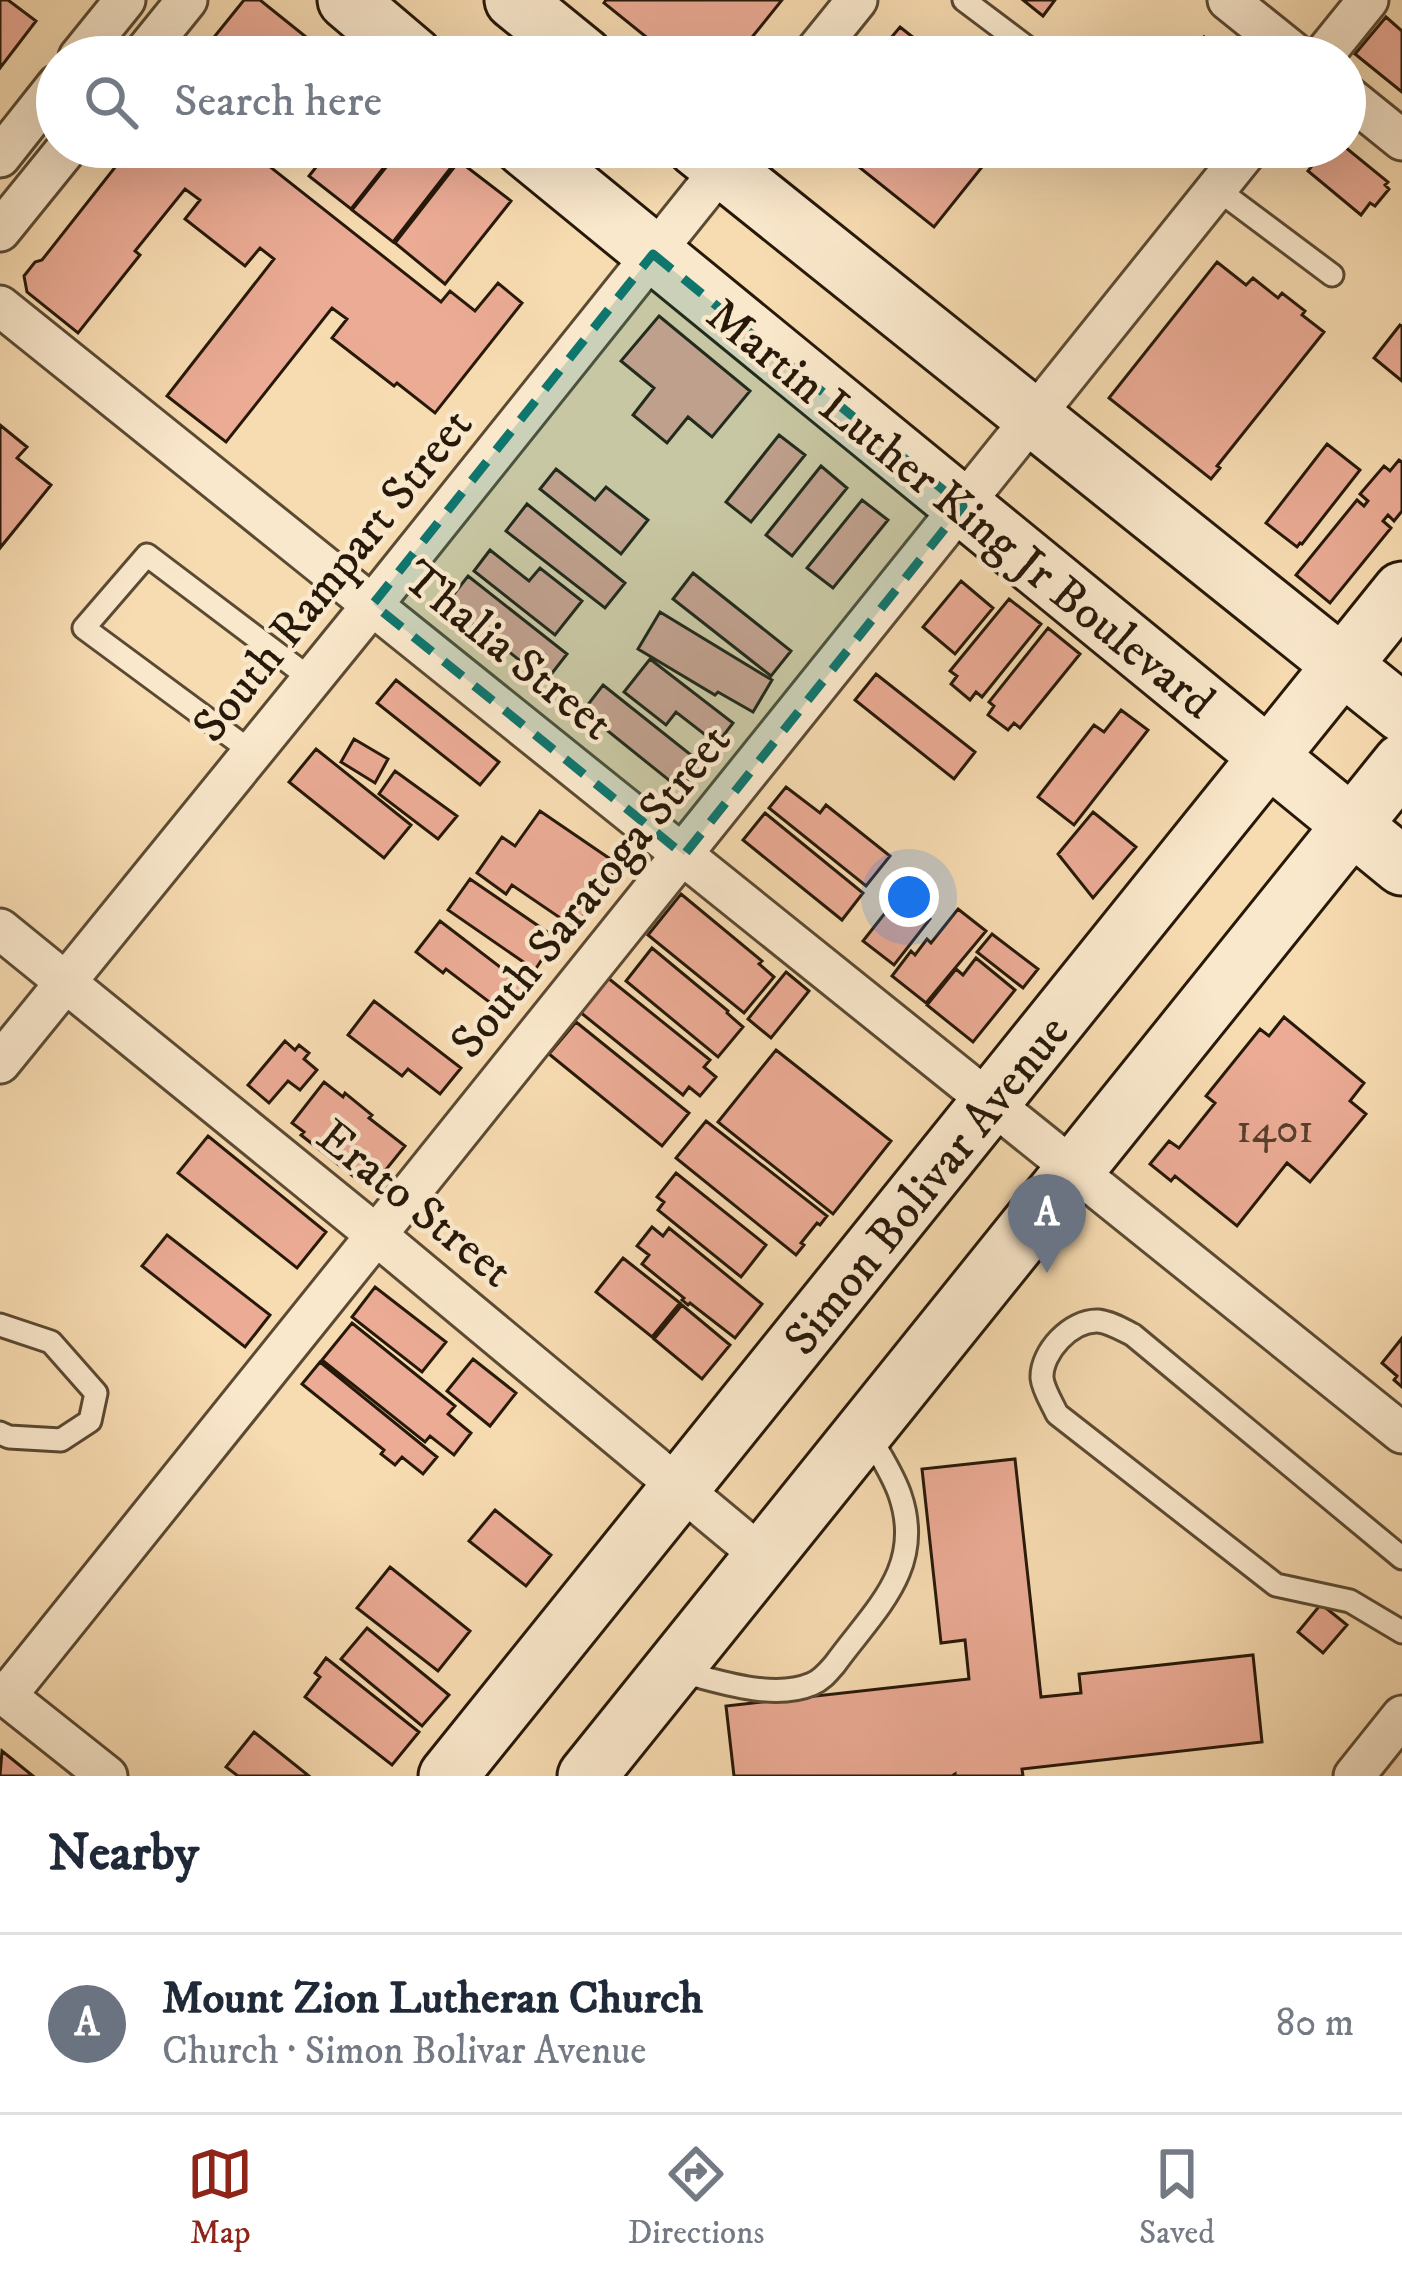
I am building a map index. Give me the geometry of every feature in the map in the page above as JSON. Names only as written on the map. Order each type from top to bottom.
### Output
[{"type":"street","points":[[96,36],[124,0]]},
{"type":"street","points":[[158,36],[187,0]]},
{"type":"street","points":[[347,0],[389,36]]},
{"type":"street","points":[[514,0],[558,36]]},
{"type":"street","points":[[828,36],[857,0]]},
{"type":"street","points":[[1228,0],[1273,36]]},
{"type":"street","points":[[1339,36],[1368,0]]},
{"type":"street","points":[[1366,111],[1402,140]]},
{"type":"street","points":[[0,157],[36,112]]},
{"type":"street","points":[[0,231],[51,168]]},
{"type":"street","name":"Martin Luther King Jr Boulevard","points":[[549,168],[1402,866]]},
{"type":"street","name":"South Rampart Street","points":[[0,1063],[653,254],[710,168]]},
{"type":"street","points":[[736,168],[1034,417],[1402,713]]},
{"type":"street","name":"South Saratoga Street","points":[[3,1694],[684,855],[1233,168]]},
{"type":"street","name":"Thalia Street","points":[[0,306],[1402,1433]]},
{"type":"street","name":"Simon Bolivar Avenue","points":[[448,1776],[1402,591]]},
{"type":"street","points":[[587,1776],[1402,763]]},
{"type":"street","name":"Erato Street","points":[[0,929],[763,1558]]},
{"type":"street","points":[[3,1694],[107,1776]]},
{"type":"street","points":[[1354,1776],[1402,1716]]},
{"type":"lane","points":[[964,0],[1012,36]]},
{"type":"lane","points":[[1216,189],[1332,275]]},
{"type":"lane","points":[[252,752],[84,628],[146,555],[311,679]]},
{"type":"lane","points":[[1402,1558],[1133,1336],[1099,1321],[1083,1324],[1061,1337],[1046,1359],[1042,1381],[1057,1414],[1276,1585],[1350,1601],[1402,1632]]},
{"type":"lane","points":[[0,1324],[51,1342],[96,1394],[90,1421],[61,1440],[0,1433]]},
{"type":"lane","points":[[673,1669],[736,1687],[780,1689],[811,1685],[835,1664],[898,1578],[905,1559],[908,1532],[899,1493],[866,1429]]},
{"type":"highlighted area","points":[[653,254],[963,506],[684,855],[373,604]]},
{"type":"building","points":[[0,0],[8,0],[36,21],[0,68]]},
{"type":"building","points":[[244,0],[260,0],[305,36],[215,36]]},
{"type":"building","points":[[782,0],[753,36],[645,36],[604,3]]},
{"type":"building","points":[[1023,0],[1055,0],[1043,16]]},
{"type":"building","points":[[1386,17],[1402,31],[1402,92],[1366,63],[1366,41]]},
{"type":"building","points":[[1366,164],[1388,182],[1389,189],[1361,215],[1308,171],[1366,168]]},
{"type":"building","points":[[114,168],[272,168],[441,302],[450,291],[475,311],[498,283],[522,303],[435,413],[332,338],[347,319],[332,308],[226,442],[167,396],[274,259],[260,248],[245,266],[185,219],[200,200],[185,189],[78,333],[27,292],[24,276]]},
{"type":"building","points":[[315,168],[383,168],[351,209],[309,176]]},
{"type":"building","points":[[385,168],[451,168],[393,242],[352,210]]},
{"type":"building","points":[[454,168],[468,168],[511,201],[445,284],[395,243]]},
{"type":"building","points":[[860,168],[981,168],[934,227]]},
{"type":"building","points":[[1217,262],[1246,285],[1253,278],[1278,298],[1282,293],[1324,332],[1211,479],[1109,398]]},
{"type":"building","points":[[659,316],[750,391],[712,437],[688,417],[667,443],[633,415],[654,388],[621,361]]},
{"type":"building","points":[[1402,326],[1402,381],[1374,358]]},
{"type":"building","points":[[0,425],[27,447],[17,458],[51,485],[0,548]]},
{"type":"building","points":[[779,435],[805,455],[751,522],[726,502]]},
{"type":"building","points":[[1327,444],[1360,470],[1297,547],[1266,523]]},
{"type":"building","points":[[1399,460],[1402,511],[1394,521],[1388,515],[1383,521],[1391,528],[1330,603],[1296,575],[1357,500],[1364,506],[1368,501],[1360,494],[1384,466],[1390,471]]},
{"type":"building","points":[[821,466],[847,488],[792,556],[766,535]]},
{"type":"building","points":[[556,469],[595,500],[606,487],[648,520],[621,554],[540,489]]},
{"type":"building","points":[[862,500],[888,520],[833,588],[807,568]]},
{"type":"building","points":[[527,504],[625,583],[605,608],[506,531]]},
{"type":"building","points":[[490,550],[529,581],[540,568],[582,601],[555,635],[474,571]]},
{"type":"building","points":[[693,573],[791,651],[771,676],[673,599]]},
{"type":"building","points":[[468,576],[567,654],[546,681],[447,603]]},
{"type":"building","points":[[961,581],[993,608],[955,654],[923,627]]},
{"type":"building","points":[[1009,599],[1041,624],[982,697],[976,692],[970,700],[951,684],[957,676],[950,671]]},
{"type":"building","points":[[660,612],[772,680],[753,712],[638,649]]},
{"type":"building","points":[[1048,628],[1080,654],[1020,728],[1014,723],[1008,730],[988,715],[994,706],[989,702]]},
{"type":"building","points":[[650,659],[733,723],[717,744],[676,712],[666,725],[624,692]]},
{"type":"building","points":[[876,674],[975,752],[954,779],[855,700]]},
{"type":"building","points":[[396,680],[499,762],[480,785],[377,703]]},
{"type":"building","points":[[603,685],[701,763],[680,789],[583,711]]},
{"type":"building","points":[[1121,710],[1148,730],[1074,825],[1038,797],[1094,725],[1104,732]]},
{"type":"building","points":[[354,739],[388,759],[375,783],[341,762]]},
{"type":"building","points":[[316,749],[411,825],[384,858],[289,782]]},
{"type":"building","points":[[395,771],[457,816],[438,839],[379,794]]},
{"type":"building","points":[[786,787],[820,813],[826,805],[890,856],[866,886],[769,808]]},
{"type":"building","points":[[540,811],[619,865],[575,928],[512,885],[506,894],[477,873],[502,837],[515,846]]},
{"type":"building","points":[[1093,812],[1136,847],[1093,898],[1058,854]]},
{"type":"building","points":[[765,813],[863,893],[842,920],[743,840]]},
{"type":"building","points":[[470,879],[556,938],[535,970],[448,910]]},
{"type":"building","points":[[681,894],[762,961],[759,964],[774,977],[744,1013],[648,935]]},
{"type":"building","points":[[900,894],[923,904],[919,909],[930,919],[894,965],[863,941]]},
{"type":"building","points":[[958,909],[986,931],[926,1003],[892,976],[911,951],[915,955],[927,939],[931,943]]},
{"type":"building","points":[[440,921],[526,987],[505,1014],[416,952]]},
{"type":"building","points":[[992,934],[1038,969],[1023,988],[977,952]]},
{"type":"building","points":[[652,948],[743,1027],[718,1057],[626,981]]},
{"type":"building","points":[[976,958],[1015,990],[973,1042],[927,1005],[956,969],[963,975]]},
{"type":"building","points":[[786,972],[809,991],[771,1038],[748,1019]]},
{"type":"building","points":[[608,978],[710,1060],[704,1067],[716,1077],[700,1096],[689,1087],[683,1095],[580,1012]]},
{"type":"building","points":[[374,1001],[461,1068],[440,1094],[408,1069],[402,1076],[348,1035]]},
{"type":"building","points":[[1284,1017],[1364,1083],[1350,1101],[1366,1114],[1310,1182],[1287,1163],[1237,1226],[1175,1176],[1171,1181],[1150,1164],[1169,1141],[1179,1148],[1215,1103],[1206,1096],[1260,1029],[1269,1036]]},
{"type":"building","points":[[576,1022],[689,1113],[662,1146],[549,1054]]},
{"type":"building","points":[[285,1041],[309,1053],[304,1059],[317,1070],[300,1090],[288,1081],[269,1103],[248,1085]]},
{"type":"building","points":[[776,1050],[891,1141],[833,1214],[718,1122]]},
{"type":"building","points":[[324,1082],[343,1097],[345,1093],[405,1146],[372,1187],[301,1135],[304,1132],[292,1123]]},
{"type":"building","points":[[706,1121],[827,1216],[796,1255],[676,1158]]},
{"type":"building","points":[[208,1136],[326,1232],[297,1268],[178,1173]]},
{"type":"building","points":[[676,1173],[766,1245],[741,1277],[658,1210],[664,1202],[657,1197]]},
{"type":"building","points":[[652,1227],[663,1236],[669,1228],[762,1304],[735,1338],[642,1264],[649,1255],[637,1246]]},
{"type":"building","points":[[167,1235],[270,1315],[245,1347],[142,1266]]},
{"type":"building","points":[[623,1258],[680,1303],[652,1337],[596,1292]]},
{"type":"building","points":[[375,1287],[446,1342],[422,1372],[352,1317]]},
{"type":"building","points":[[682,1305],[730,1345],[702,1379],[654,1339]]},
{"type":"building","points":[[352,1323],[455,1406],[448,1414],[471,1433],[454,1455],[430,1436],[425,1442],[322,1360]]},
{"type":"building","points":[[1402,1338],[1402,1387],[1382,1363]]},
{"type":"building","points":[[473,1359],[516,1393],[490,1426],[447,1391]]},
{"type":"building","points":[[320,1362],[437,1457],[423,1474],[402,1457],[395,1465],[381,1454],[384,1450],[302,1384]]},
{"type":"building","points":[[1015,1459],[1041,1697],[1081,1693],[1079,1674],[1253,1655],[1262,1742],[1022,1769],[1023,1776],[734,1776],[726,1706],[969,1679],[965,1640],[941,1643],[922,1469]]},
{"type":"building","points":[[495,1510],[551,1555],[526,1586],[469,1541]]},
{"type":"building","points":[[390,1567],[470,1631],[438,1671],[357,1608]]},
{"type":"building","points":[[1321,1604],[1347,1625],[1323,1653],[1298,1632]]},
{"type":"building","points":[[367,1628],[449,1695],[422,1726],[341,1659]]},
{"type":"building","points":[[326,1658],[419,1732],[392,1765],[305,1697],[320,1677],[315,1673]]},
{"type":"building","points":[[254,1732],[309,1776],[238,1776],[226,1767]]},
{"type":"building","points":[[2,1751],[33,1776],[0,1776]]},
{"type":"place","name":"Mount Zion Lutheran Church","points":[[1047,1273]]}]
